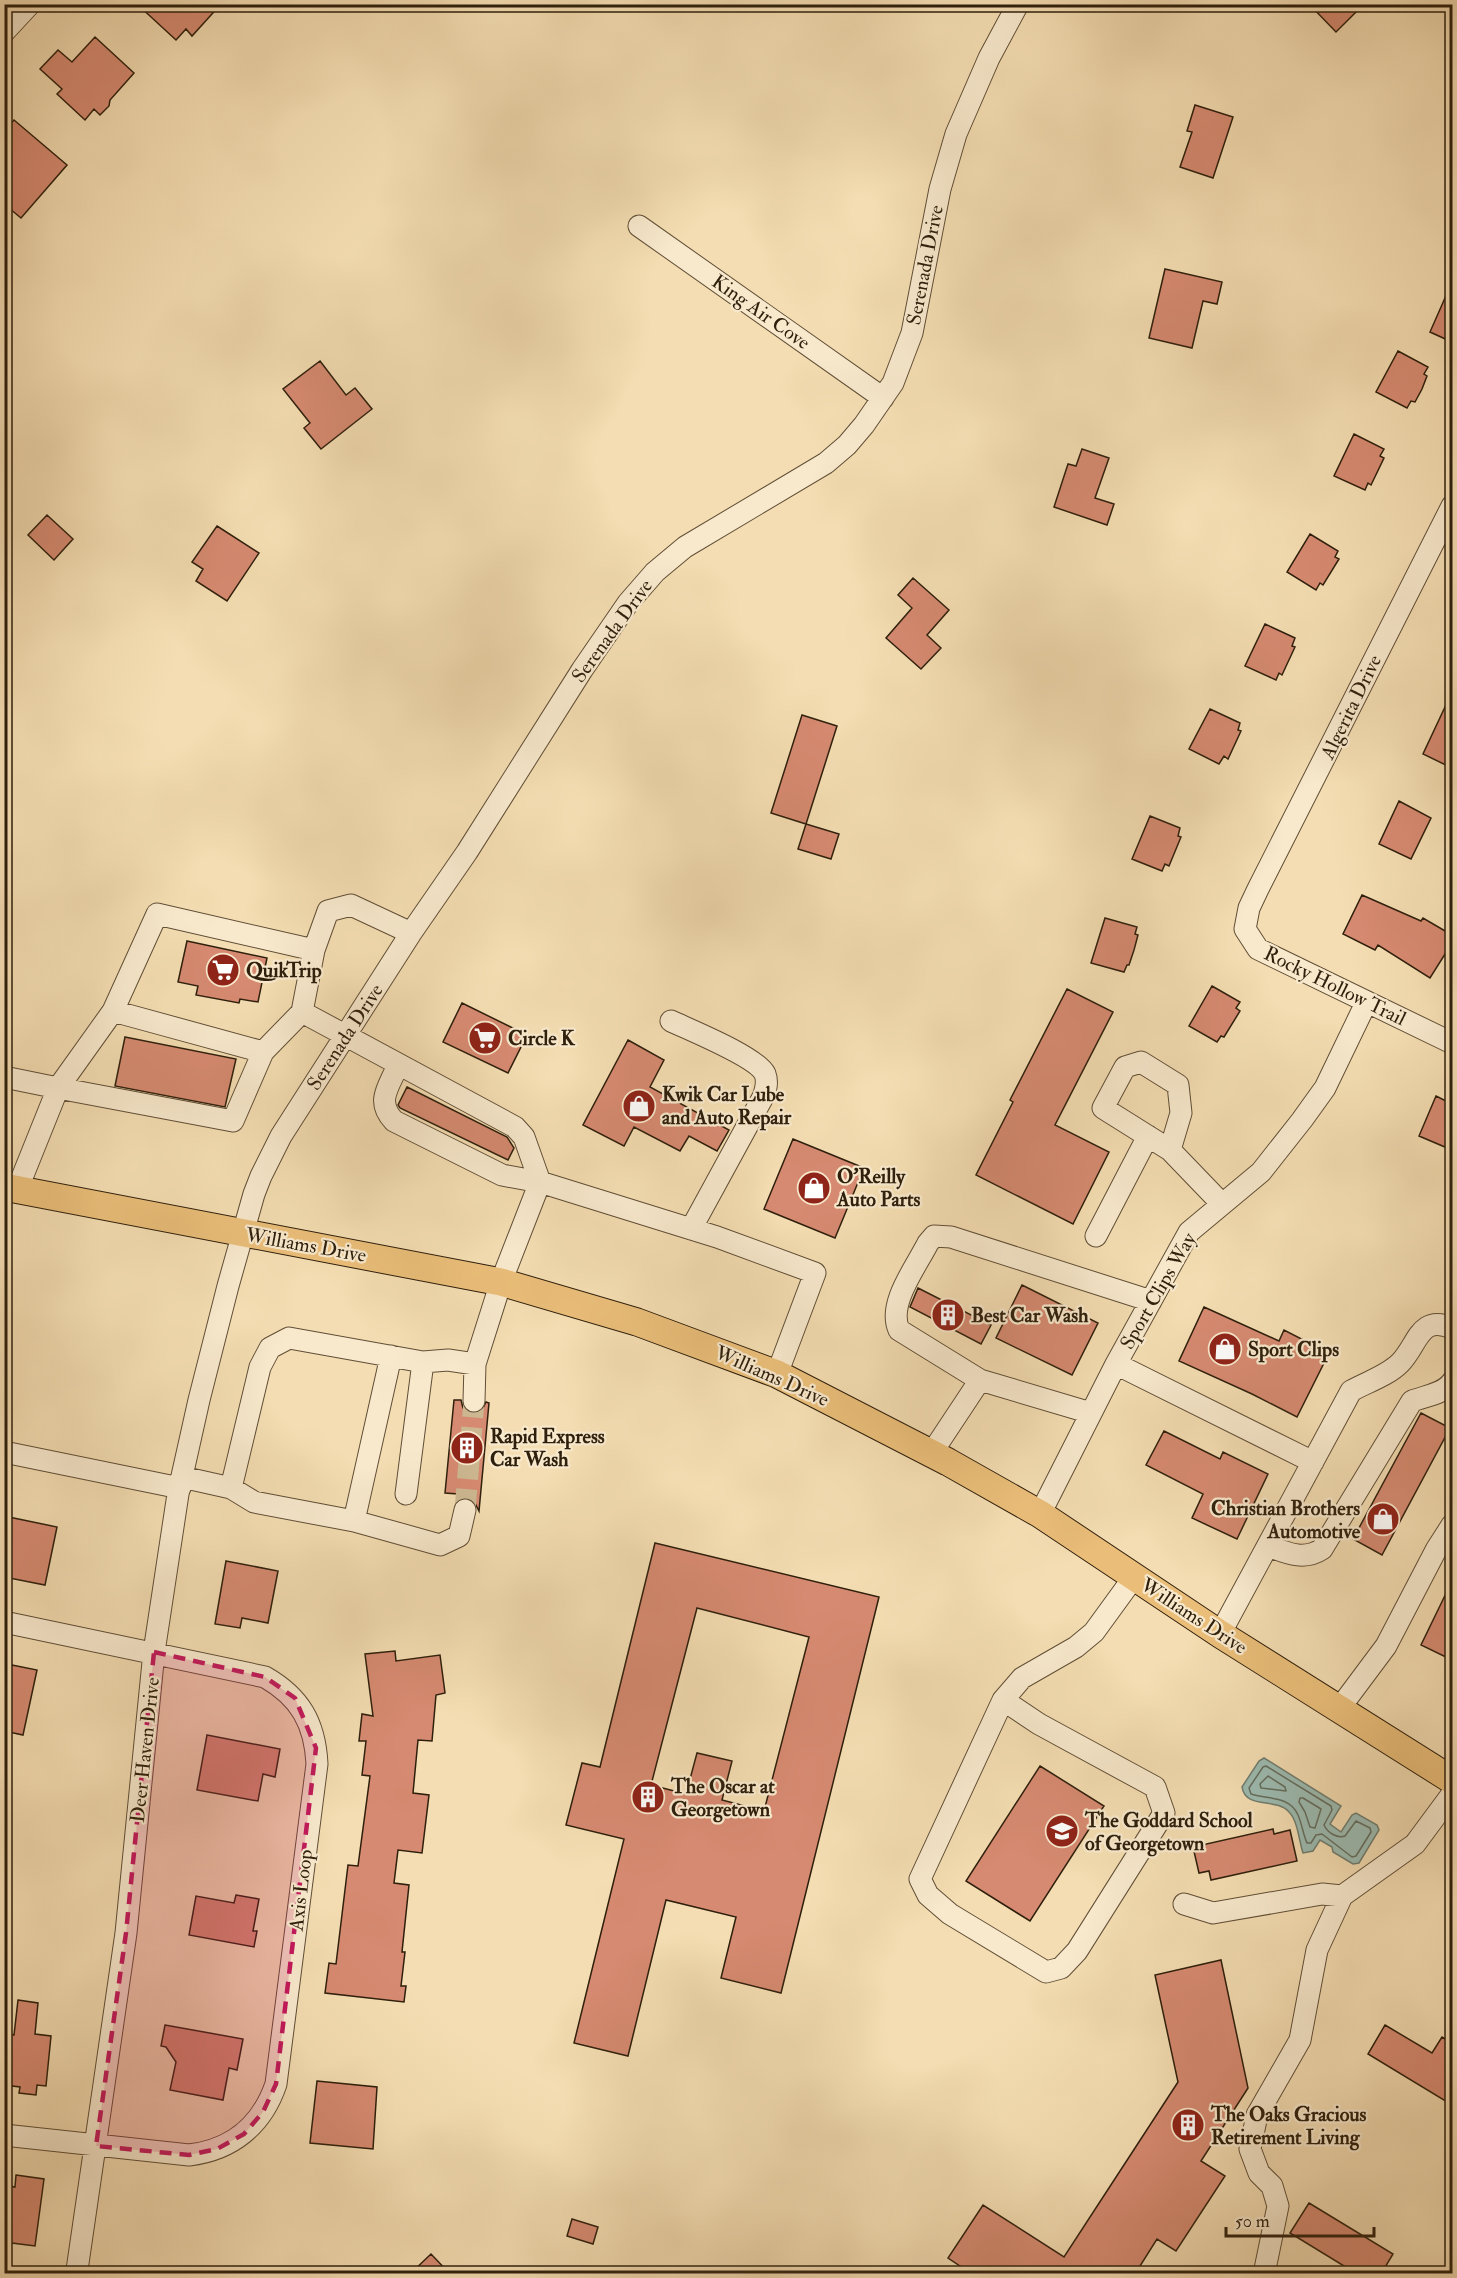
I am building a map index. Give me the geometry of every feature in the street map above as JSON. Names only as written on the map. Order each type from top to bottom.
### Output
[{"type":"main road","name":"Williams Drive","points":[[11,1188],[501,1282],[637,1322],[777,1374],[1040,1514],[1220,1634],[1452,1780]]},
{"type":"street","points":[[4,32],[30,4]]},
{"type":"street","name":"Serenada Drive","points":[[243,1234],[254,1194],[270,1156],[411,933],[467,852],[628,603],[655,572],[685,547],[826,463],[864,425],[893,383],[912,333],[940,189],[956,134],[1017,4]]},
{"type":"street","name":"King Air Cove","points":[[639,226],[883,398]]},
{"type":"street","name":"Algerita Drive","points":[[1249,908],[1452,506]]},
{"type":"street","points":[[4,1077],[233,1121],[263,1052],[302,1012],[314,950],[328,911],[351,905],[411,933]]},
{"type":"street","name":"Rocky Hollow Trail","points":[[1249,908],[1245,928],[1258,949],[1452,1043]]},
{"type":"street","points":[[11,1188],[58,1088],[113,1011],[158,914],[314,950]]},
{"type":"street","name":"Sport Clips Way","points":[[1040,1514],[1116,1364],[1189,1232],[1261,1172],[1302,1120],[1325,1088],[1366,1003]]},
{"type":"street","points":[[113,1011],[263,1052]]},
{"type":"street","points":[[302,1012],[346,1038],[515,1127],[524,1137],[540,1182],[501,1282],[475,1364],[474,1401]]},
{"type":"street","points":[[670,1020],[754,1061],[765,1073],[767,1085],[763,1097],[691,1229]]},
{"type":"street","points":[[1170,1150],[1180,1113],[1178,1085],[1142,1062],[1125,1067],[1103,1108],[1170,1150],[1222,1204]]},
{"type":"street","points":[[398,1065],[383,1099],[387,1113],[394,1121],[502,1175],[540,1182],[691,1229],[815,1273],[777,1374]]},
{"type":"street","points":[[1096,1236],[1148,1136]]},
{"type":"street","name":"Deer Haven Drive","points":[[77,2270],[126,1933],[154,1653],[181,1482],[198,1400],[243,1234]]},
{"type":"street","points":[[1091,1413],[980,1380],[898,1330],[895,1312],[898,1300],[928,1243],[934,1236],[951,1237],[1151,1300]]},
{"type":"street","points":[[1220,1634],[1351,1391],[1382,1377],[1401,1362],[1422,1330],[1431,1325],[1452,1328]]},
{"type":"street","points":[[231,1488],[260,1367],[270,1348],[289,1338],[423,1362],[448,1360],[475,1364]]},
{"type":"street","points":[[354,1521],[391,1356]]},
{"type":"street","points":[[406,1494],[423,1362]]},
{"type":"street","points":[[1116,1364],[1313,1462]]},
{"type":"street","points":[[931,1454],[980,1380]]},
{"type":"street","points":[[1268,1546],[1299,1556],[1314,1554],[1322,1549],[1412,1401],[1436,1394],[1450,1386],[1452,1382]]},
{"type":"street","points":[[4,1452],[181,1482],[231,1488],[254,1502],[354,1521],[440,1545],[459,1536],[465,1510]]},
{"type":"street","points":[[1339,1709],[1386,1646],[1436,1550],[1452,1525]]},
{"type":"street","points":[[1004,1700],[1039,1724],[1155,1787],[1164,1813],[1077,1951],[1061,1968],[1046,1972],[950,1914],[928,1895],[920,1879],[1004,1700],[1022,1678],[1076,1647],[1094,1632],[1134,1577]]},
{"type":"street","name":"Axis Loop","points":[[4,1622],[265,1677],[279,1684],[295,1698],[301,1707],[312,1733],[317,1764],[278,2067],[270,2100],[254,2124],[231,2143],[189,2155],[4,2135]]},
{"type":"street","points":[[1264,2274],[1278,2206],[1272,2186],[1259,2173],[1250,2149],[1257,2115],[1300,2040],[1317,1950],[1341,1896],[1414,1844],[1452,1794]]},
{"type":"street","points":[[1184,1904],[1213,1914],[1322,1894],[1341,1896]]},
{"type":"highlighted area","points":[[154,1652],[265,1677],[295,1698],[316,1748],[276,2084],[263,2112],[244,2134],[217,2149],[189,2155],[96,2146],[126,1933]]},
{"type":"water","points":[[1264,1758],[1341,1806],[1330,1824],[1341,1832],[1352,1815],[1356,1813],[1377,1825],[1379,1830],[1359,1863],[1353,1864],[1333,1852],[1332,1847],[1320,1840],[1313,1851],[1303,1853],[1296,1826],[1289,1812],[1277,1805],[1255,1801],[1245,1794],[1242,1787],[1259,1761]]},
{"type":"building","points":[[137,4],[221,4],[192,36],[186,29],[176,40]]},
{"type":"building","points":[[1309,4],[1364,4],[1336,32]]},
{"type":"building","points":[[95,37],[134,73],[100,115],[94,109],[85,120],[57,94],[62,89],[40,69],[58,50],[72,62]]},
{"type":"building","points":[[1195,105],[1233,117],[1213,178],[1180,167],[1192,132],[1187,131]]},
{"type":"building","points":[[14,120],[67,165],[21,218],[4,204],[4,131]]},
{"type":"building","points":[[1165,269],[1222,282],[1217,304],[1203,301],[1192,348],[1149,338]]},
{"type":"building","points":[[1452,282],[1452,342],[1430,332]]},
{"type":"building","points":[[1398,351],[1428,367],[1424,374],[1427,376],[1422,389],[1415,402],[1411,401],[1407,408],[1376,392]]},
{"type":"building","points":[[320,361],[346,395],[355,388],[372,409],[321,449],[304,428],[310,423],[283,389]]},
{"type":"building","points":[[1354,434],[1384,449],[1380,456],[1384,458],[1371,485],[1368,483],[1365,490],[1334,476]]},
{"type":"building","points":[[1082,449],[1109,458],[1095,498],[1114,504],[1107,525],[1054,507],[1068,464],[1076,466]]},
{"type":"building","points":[[47,515],[73,539],[54,560],[28,535]]},
{"type":"building","points":[[217,526],[259,553],[227,601],[196,581],[203,569],[192,562]]},
{"type":"building","points":[[1310,534],[1338,551],[1335,557],[1339,559],[1323,585],[1320,583],[1316,590],[1287,572]]},
{"type":"building","points":[[913,578],[949,610],[927,635],[941,648],[921,669],[886,638],[912,608],[898,595]]},
{"type":"building","points":[[1265,624],[1295,638],[1292,646],[1295,647],[1282,675],[1279,673],[1276,680],[1245,666]]},
{"type":"building","points":[[1452,692],[1452,768],[1423,754]]},
{"type":"building","points":[[1210,709],[1240,723],[1238,730],[1241,731],[1228,759],[1224,756],[1219,764],[1189,749]]},
{"type":"building","points":[[802,715],[837,726],[806,824],[771,813]]},
{"type":"building","points":[[1399,801],[1431,818],[1411,859],[1379,844]]},
{"type":"building","points":[[1150,816],[1180,828],[1178,836],[1181,837],[1169,866],[1165,864],[1162,871],[1132,859]]},
{"type":"building","points":[[806,824],[839,834],[831,859],[798,849]]},
{"type":"building","points":[[1362,895],[1421,921],[1423,918],[1452,935],[1452,943],[1430,978],[1378,945],[1375,950],[1343,934]]},
{"type":"building","points":[[1105,918],[1137,927],[1135,934],[1138,935],[1134,950],[1124,972],[1091,963]]},
{"type":"building","name":"QuikTrip","points":[[187,941],[267,958],[258,1002],[240,999],[239,1003],[196,995],[198,986],[178,982]]},
{"type":"building","points":[[1212,986],[1240,1002],[1236,1008],[1240,1011],[1224,1037],[1221,1036],[1217,1042],[1189,1026]]},
{"type":"building","points":[[1067,989],[1113,1012],[1055,1125],[1109,1152],[1073,1224],[976,1175],[1013,1102],[1010,1100]]},
{"type":"building","name":"Circle K","points":[[462,1003],[527,1035],[508,1073],[443,1042]]},
{"type":"building","points":[[125,1037],[236,1059],[225,1107],[115,1086]]},
{"type":"building","name":"Kwik Car Lube and Auto Repair","points":[[628,1040],[664,1060],[650,1087],[729,1130],[717,1151],[689,1136],[680,1151],[634,1127],[624,1146],[583,1125]]},
{"type":"building","points":[[407,1087],[507,1137],[514,1148],[508,1160],[400,1108],[398,1105]]},
{"type":"building","points":[[1436,1096],[1452,1104],[1452,1150],[1419,1136]]},
{"type":"building","name":"O'Reilly Auto Parts","points":[[793,1139],[864,1168],[835,1238],[764,1209]]},
{"type":"building","points":[[1022,1285],[1098,1323],[1072,1375],[996,1338]]},
{"type":"building","name":"Best Car Wash","points":[[918,1288],[991,1325],[981,1344],[910,1307]]},
{"type":"building","points":[[1204,1307],[1279,1341],[1284,1330],[1329,1353],[1297,1417],[1179,1361]]},
{"type":"building","name":"Rapid Express Car Wash","points":[[454,1400],[461,1400],[463,1408],[473,1414],[481,1412],[486,1402],[489,1403],[479,1511],[474,1501],[468,1498],[457,1500],[458,1494],[445,1493]]},
{"type":"building","points":[[1421,1413],[1450,1428],[1382,1555],[1353,1539]]},
{"type":"building","points":[[1164,1431],[1220,1459],[1223,1452],[1268,1474],[1237,1539],[1192,1518],[1203,1494],[1146,1465]]},
{"type":"building","points":[[4,1516],[57,1527],[45,1585],[4,1577]]},
{"type":"building","name":"The Oscar at Georgetown","points":[[655,1543],[879,1597],[781,1993],[721,1978],[736,1917],[666,1900],[628,2056],[574,2043],[624,1839],[566,1825],[582,1763],[600,1767]],"holes":[[[697,1608],[809,1637],[764,1811],[722,1800],[732,1761],[697,1753],[686,1794],[651,1785]]]},
{"type":"building","points":[[226,1561],[278,1571],[268,1623],[242,1618],[240,1628],[215,1624]]},
{"type":"building","points":[[1452,1581],[1452,1660],[1421,1645]]},
{"type":"building","points":[[395,1651],[396,1661],[440,1655],[445,1693],[436,1695],[432,1741],[418,1740],[413,1793],[429,1795],[422,1853],[398,1850],[394,1883],[409,1885],[402,1952],[405,1952],[401,1986],[406,1986],[404,2002],[325,1993],[329,1963],[336,1964],[348,1865],[358,1866],[370,1776],[362,1775],[366,1741],[359,1741],[362,1714],[373,1716],[365,1654]]},
{"type":"building","points":[[12,1665],[37,1670],[23,1735],[4,1731],[4,1673],[9,1674]]},
{"type":"building","points":[[207,1735],[280,1749],[275,1777],[263,1774],[258,1801],[197,1790]]},
{"type":"building","points":[[1040,1766],[1104,1806],[1030,1921],[966,1881]]},
{"type":"building","points":[[1273,1829],[1274,1834],[1290,1830],[1297,1861],[1211,1880],[1209,1871],[1199,1873],[1193,1847]]},
{"type":"building","points":[[236,1895],[259,1899],[253,1931],[257,1931],[254,1947],[189,1935],[196,1896],[234,1903]]},
{"type":"building","name":"The Oaks Gracious Retirement Living","points":[[1221,1960],[1248,2088],[1201,2161],[1225,2176],[1176,2251],[1157,2239],[1135,2274],[972,2274],[948,2258],[983,2205],[1064,2257],[1178,2082],[1155,1975]]},
{"type":"building","points":[[18,2000],[38,2003],[35,2034],[51,2036],[46,2086],[37,2085],[36,2095],[19,2093],[20,2087],[4,2085],[4,2034],[14,2035]]},
{"type":"building","points":[[165,2025],[243,2039],[237,2070],[229,2068],[223,2100],[170,2090],[176,2062],[166,2047],[161,2046]]},
{"type":"building","points":[[1385,2025],[1432,2053],[1442,2037],[1452,2043],[1452,2105],[1368,2054]]},
{"type":"building","points":[[317,2081],[377,2087],[373,2149],[310,2143]]},
{"type":"building","points":[[16,2175],[44,2179],[35,2246],[4,2242],[4,2185],[15,2187]]},
{"type":"building","points":[[1309,2203],[1393,2254],[1381,2274],[1357,2274],[1290,2233]]},
{"type":"building","points":[[572,2219],[598,2227],[593,2244],[567,2236]]},
{"type":"building","points":[[431,2254],[450,2274],[410,2274]]},
{"type":"tunnel","points":[[465,1510],[474,1401]]},
{"type":"place","name":"QuikTrip","points":[[223,970]]},
{"type":"place","name":"Circle K","points":[[485,1038]]},
{"type":"place","name":"Kwik Car Lube and Auto Repair","points":[[639,1106]]},
{"type":"place","name":"O'Reilly Auto Parts","points":[[814,1188]]},
{"type":"place","name":"Best Car Wash","points":[[948,1315]]},
{"type":"place","name":"Sport Clips","points":[[1225,1349]]},
{"type":"place","name":"Rapid Express Car Wash","points":[[467,1448]]},
{"type":"place","name":"Christian Brothers Automotive","points":[[1383,1519]]},
{"type":"place","name":"The Oscar at Georgetown","points":[[648,1797]]},
{"type":"place","name":"The Goddard School of Georgetown","points":[[1062,1831]]},
{"type":"place","name":"The Oaks Gracious Retirement Living","points":[[1188,2125]]}]
